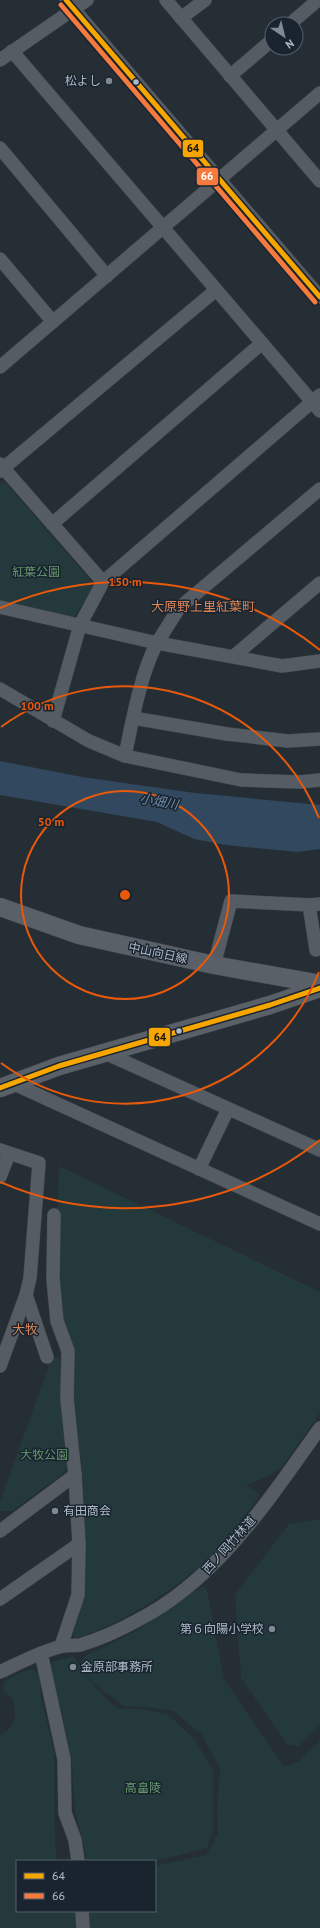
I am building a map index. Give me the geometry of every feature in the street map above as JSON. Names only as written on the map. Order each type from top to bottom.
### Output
[{"type":"main road","name":"中山向日線","points":[[0,907],[79,935],[214,965],[320,984]]},
{"type":"main road","points":[[3,1086],[58,1066],[270,1005],[320,988]]},
{"type":"street","points":[[0,60],[70,5],[87,0]]},
{"type":"street","points":[[166,0],[320,181]]},
{"type":"street","points":[[181,18],[205,0]]},
{"type":"street","points":[[299,16],[318,0]]},
{"type":"street","points":[[70,5],[320,297]]},
{"type":"street","points":[[230,76],[264,47]]},
{"type":"street","points":[[12,51],[216,290],[317,403],[103,582],[80,625],[53,721]]},
{"type":"street","points":[[0,367],[320,93]]},
{"type":"street","points":[[0,148],[106,276]]},
{"type":"street","points":[[0,259],[53,322]]},
{"type":"street","points":[[103,582],[1,468],[216,290]]},
{"type":"street","points":[[52,524],[262,343]]},
{"type":"street","points":[[125,756],[133,718],[151,654],[179,608],[320,489]]},
{"type":"street","points":[[234,656],[320,583]]},
{"type":"street","points":[[0,607],[157,643],[282,666],[320,661]]},
{"type":"street","points":[[0,689],[53,721],[89,740],[125,756],[241,780],[300,782],[320,780]]},
{"type":"street","points":[[133,718],[226,734],[288,741],[320,739]]},
{"type":"street","points":[[214,965],[231,901],[316,905]]},
{"type":"street","points":[[316,905],[310,911],[316,950]]},
{"type":"street","points":[[104,1053],[320,1150]]},
{"type":"street","points":[[3,1086],[199,1169],[320,1224]]},
{"type":"street","points":[[199,1169],[228,1109]]},
{"type":"street","points":[[0,1177],[4,1152],[39,1163],[30,1278],[26,1296],[2,1352],[0,1366]]},
{"type":"street","points":[[54,1215],[53,1279],[57,1321],[68,1351],[66,1400],[75,1475],[79,1544],[78,1595],[61,1646]]},
{"type":"street","points":[[26,1296],[47,1356]]},
{"type":"street","name":"西ノ岡竹林道","points":[[0,1672],[40,1653],[61,1646],[78,1645],[100,1638],[140,1620],[186,1590],[215,1564],[266,1502],[320,1428]]},
{"type":"street","points":[[0,1531],[75,1475]]},
{"type":"street","points":[[0,1599],[79,1544]]},
{"type":"street","points":[[40,1653],[64,1759],[65,1813],[75,1840],[78,1860]]},
{"type":"street","points":[[82,1912],[83,1928]]},
{"type":"green space","name":"紅葉公園","points":[[5,482],[92,582],[94,586],[92,590],[74,617],[0,601],[0,483]]},
{"type":"green space","points":[[59,1166],[320,1292],[320,1413],[282,1467],[269,1476],[246,1485],[259,1494],[256,1501],[232,1533],[203,1564],[150,1603],[110,1625],[74,1638],[73,1635],[83,1599],[80,1466],[95,1450],[82,1463],[71,1411],[60,1318],[57,1217]]},
{"type":"green space","name":"大牧公園","points":[[52,1357],[59,1358],[70,1462],[66,1471],[12,1511],[0,1511],[0,1502]]},
{"type":"green space","name":"第６向陽小学校","points":[[320,1519],[320,1725],[299,1746],[287,1744],[241,1678],[235,1595],[289,1524]]},
{"type":"green space","points":[[201,1587],[205,1587],[207,1590],[224,1679],[284,1767],[299,1761],[320,1741],[320,1928],[0,1928],[0,1736],[8,1730],[15,1719],[14,1702],[10,1696],[3,1691],[4,1682],[18,1673],[33,1669],[39,1677],[41,1697],[54,1750],[55,1844],[57,1860],[16,1860],[16,1912],[156,1912],[156,1866],[206,1855],[218,1834],[217,1808],[220,1769],[202,1735],[173,1711],[123,1706],[88,1677],[81,1663],[86,1656],[133,1632]]},
{"type":"green space","name":"高畠陵","points":[[73,1656],[95,1687],[117,1709],[143,1709],[169,1715],[196,1741],[213,1770],[213,1829],[207,1848],[156,1861],[86,1860],[84,1845],[75,1810],[72,1762],[62,1713],[49,1666],[54,1661]]},
{"type":"water","name":"小畑川","points":[[0,761],[82,777],[195,793],[320,805],[320,849],[297,852],[226,845],[194,839],[157,822],[0,795]]},
{"type":"transit line","name":"64","points":[[66,0],[320,297]]},
{"type":"transit line","name":"66","points":[[61,5],[315,302]]},
{"type":"transit line","name":"64","points":[[0,1088],[59,1066],[270,1005],[320,988]]},
{"type":"place","name":"松よし","points":[[109,81]]},
{"type":"place","name":"有田商会","points":[[55,1511]]},
{"type":"place","name":"第６向陽小学校","points":[[272,1629]]},
{"type":"place","name":"金原部事務所","points":[[73,1667]]},
{"type":"district","name":"大原野上里紅葉町","points":[[203,606]]},
{"type":"district","name":"大牧","points":[[25,1329]]}]
